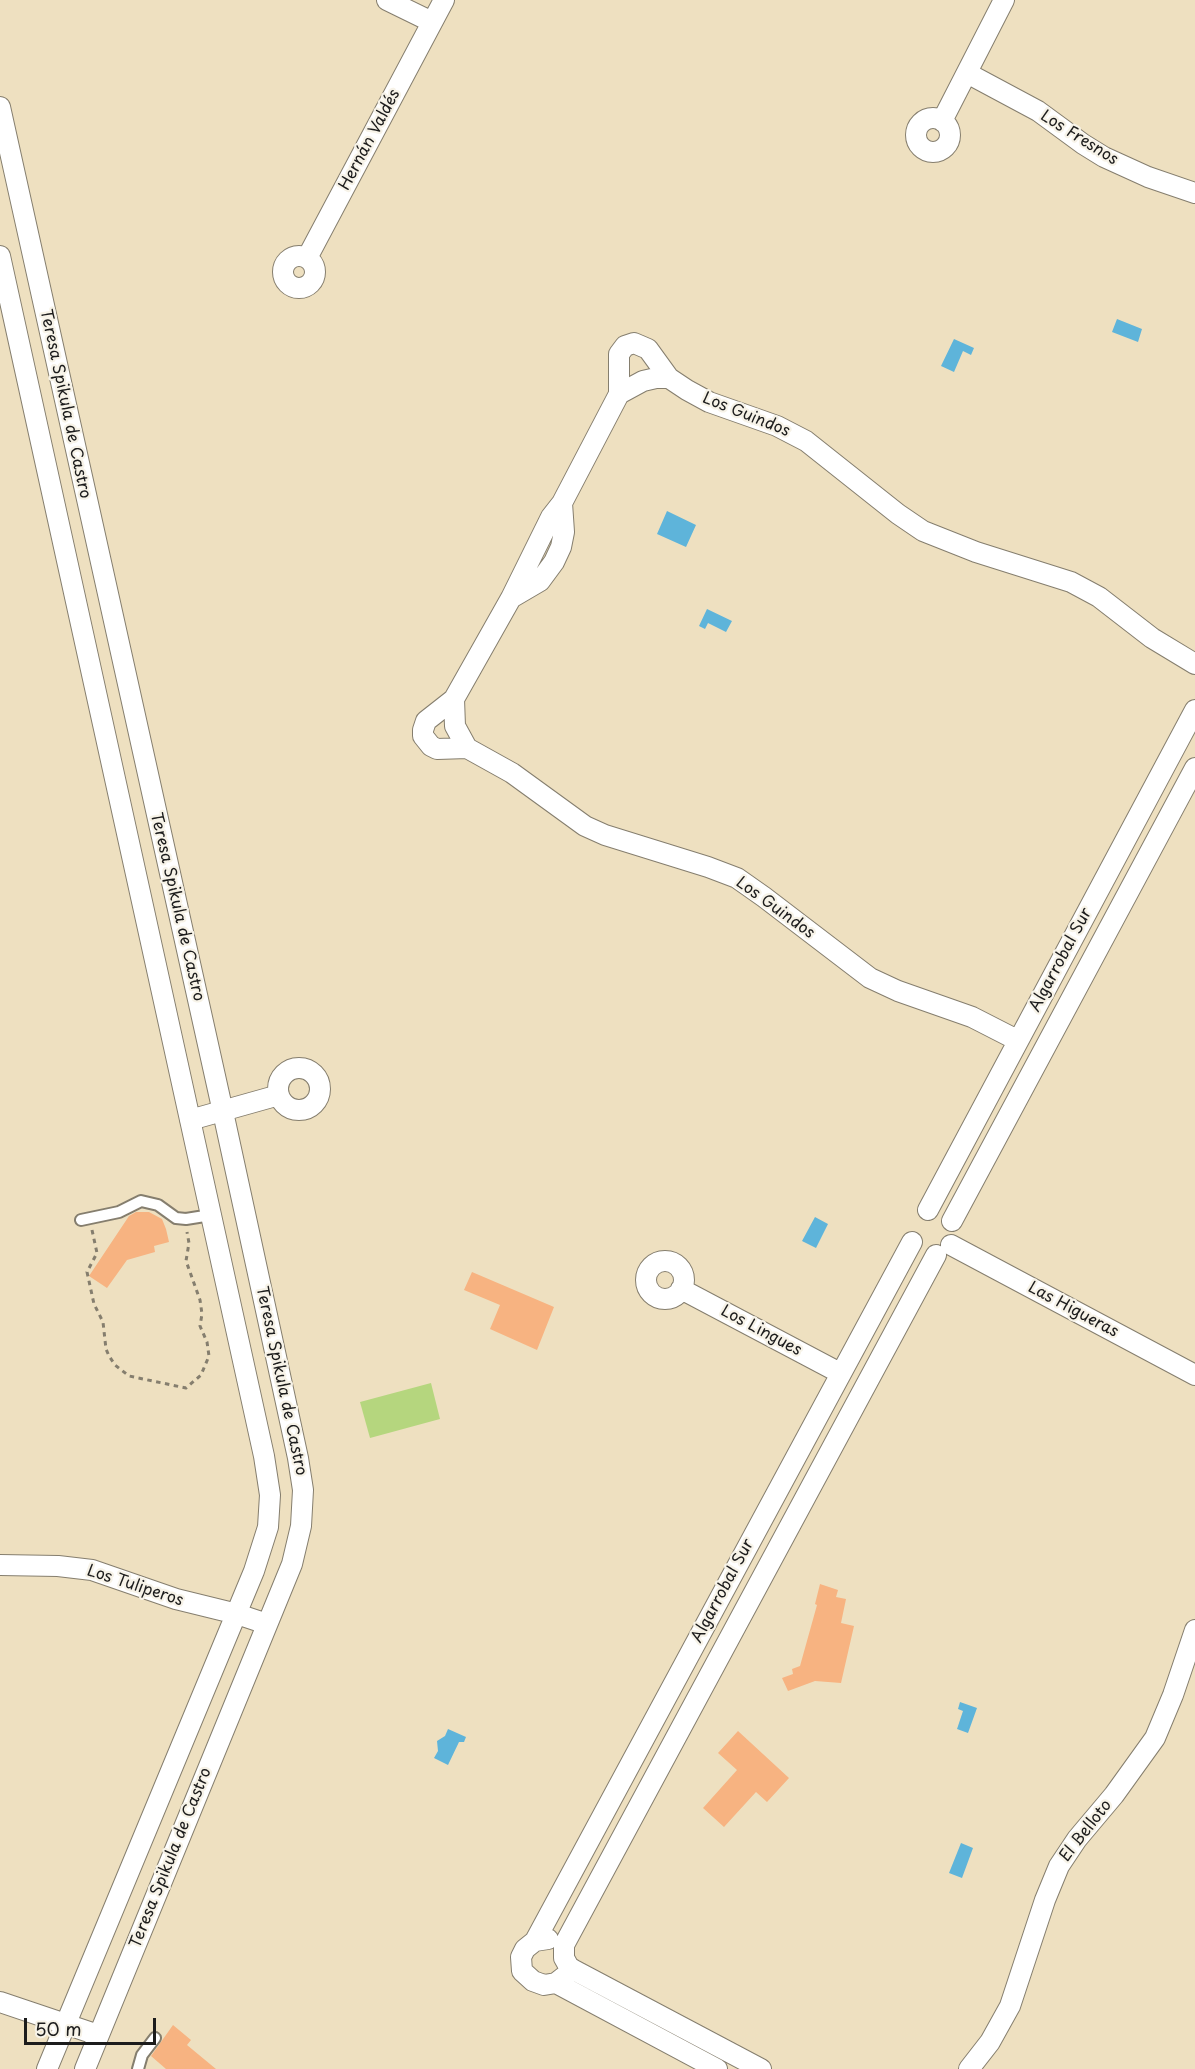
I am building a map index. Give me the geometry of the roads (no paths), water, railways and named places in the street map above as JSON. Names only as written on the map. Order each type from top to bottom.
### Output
[{"type":"street","points":[[387,0],[432,22]]},
{"type":"street","name":"Hernán Valdés","points":[[307,258],[444,0]]},
{"type":"street","points":[[942,121],[1004,0]]},
{"type":"street","name":"Los Fresnos","points":[[967,73],[1038,111],[1104,157],[1148,177],[1195,193]]},
{"type":"street","name":"Teresa Spikula de Castro","points":[[1,118],[223,1112],[296,1446],[303,1491],[298,1545],[85,2069]]},
{"type":"street","name":"Teresa Spikula de Castro","points":[[0,256],[264,1456],[270,1496],[269,1519],[264,1543],[237,1614],[47,2069]]},
{"type":"street","name":"Los Guindos","points":[[1017,1040],[972,1017],[898,991],[870,978],[737,878],[605,835],[585,826],[512,773],[466,748],[446,750],[431,746],[423,736],[426,721],[454,699],[511,598],[540,581],[554,562],[561,547],[564,532],[562,503],[619,393],[619,354],[629,344],[639,344],[648,349],[669,378],[709,402],[777,426],[806,441],[923,531],[976,552],[1071,582],[1099,597],[1152,638],[1195,664]]},
{"type":"street","points":[[619,393],[643,381],[669,378]]},
{"type":"street","points":[[454,699],[456,726],[466,748]]},
{"type":"street","points":[[99,708],[131,702]]},
{"type":"street","name":"Algarrobal Sur","points":[[717,2069],[556,1983],[538,1984],[522,1971],[520,1962],[522,1953],[535,1941],[840,1373],[916,1224],[1195,710]]},
{"type":"street","name":"Algarrobal Sur","points":[[952,1221],[1195,768]]},
{"type":"street","points":[[190,1120],[279,1095]]},
{"type":"street","points":[[942,1212],[952,1221],[955,1233],[944,1250],[930,1255],[919,1251],[916,1224],[942,1212]]},
{"type":"street","name":"Algarrobal Sur","points":[[564,1945],[944,1250]]},
{"type":"street","name":"Las Higueras","points":[[944,1250],[1195,1375]]},
{"type":"street","name":"Los Lingues","points":[[681,1289],[840,1373]]},
{"type":"street","name":"Los Tuliperos","points":[[0,1564],[92,1570],[176,1599],[267,1624]]},
{"type":"street","name":"El Belloto","points":[[969,2069],[990,2042],[1010,2006],[1045,1900],[1059,1866],[1067,1852],[1155,1738],[1173,1695],[1195,1630]]},
{"type":"street","points":[[535,1941],[549,1939],[564,1945],[564,1958],[569,1967],[761,2069]]},
{"type":"street","points":[[556,1983],[567,1973],[569,1967]]},
{"type":"street","points":[[0,2002],[98,2035]]},
{"type":"lane","points":[[85,1220],[119,1212],[141,1201],[158,1205],[176,1218],[211,1215]]},
{"type":"lane","points":[[138,2069],[142,2055],[155,2038]]},
{"type":"water","points":[[1117,319],[1142,329],[1138,342],[1112,332]]},
{"type":"water","points":[[954,339],[974,348],[971,355],[963,351],[954,372],[941,366]]},
{"type":"water","points":[[667,511],[696,525],[686,547],[657,534]]},
{"type":"water","points":[[707,609],[732,621],[726,632],[708,623],[705,629],[699,626]]},
{"type":"water","points":[[815,1217],[828,1224],[816,1248],[802,1241]]},
{"type":"water","points":[[960,1702],[977,1708],[968,1733],[957,1729],[963,1711],[958,1709]]},
{"type":"water","points":[[448,1729],[466,1737],[464,1742],[459,1742],[448,1765],[434,1758],[438,1751],[437,1741],[445,1736]]},
{"type":"water","points":[[961,1843],[973,1848],[962,1878],[949,1873]]}]
